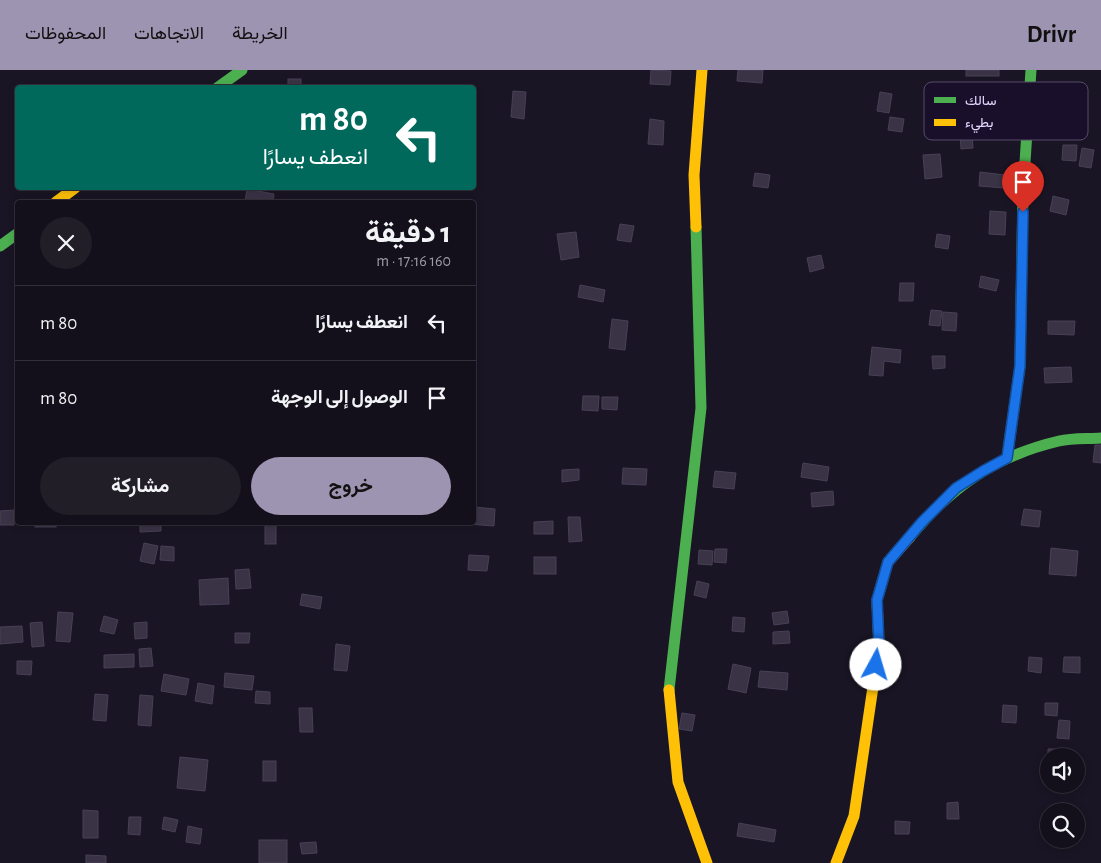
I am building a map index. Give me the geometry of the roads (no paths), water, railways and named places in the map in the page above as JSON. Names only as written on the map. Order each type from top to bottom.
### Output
[{"type":"street","points":[[221,85],[242,70]]},
{"type":"street","points":[[702,70],[694,175],[700,408],[669,693],[678,782],[707,863]]},
{"type":"street","points":[[1007,458],[1020,366],[1023,193],[1026,140]]},
{"type":"street","points":[[59,200],[72,190]]},
{"type":"street","points":[[0,246],[15,235]]},
{"type":"street","points":[[836,863],[854,816],[879,646],[877,600],[888,562],[922,522],[956,488],[983,471],[1007,458],[1060,441],[1101,438]]}]
